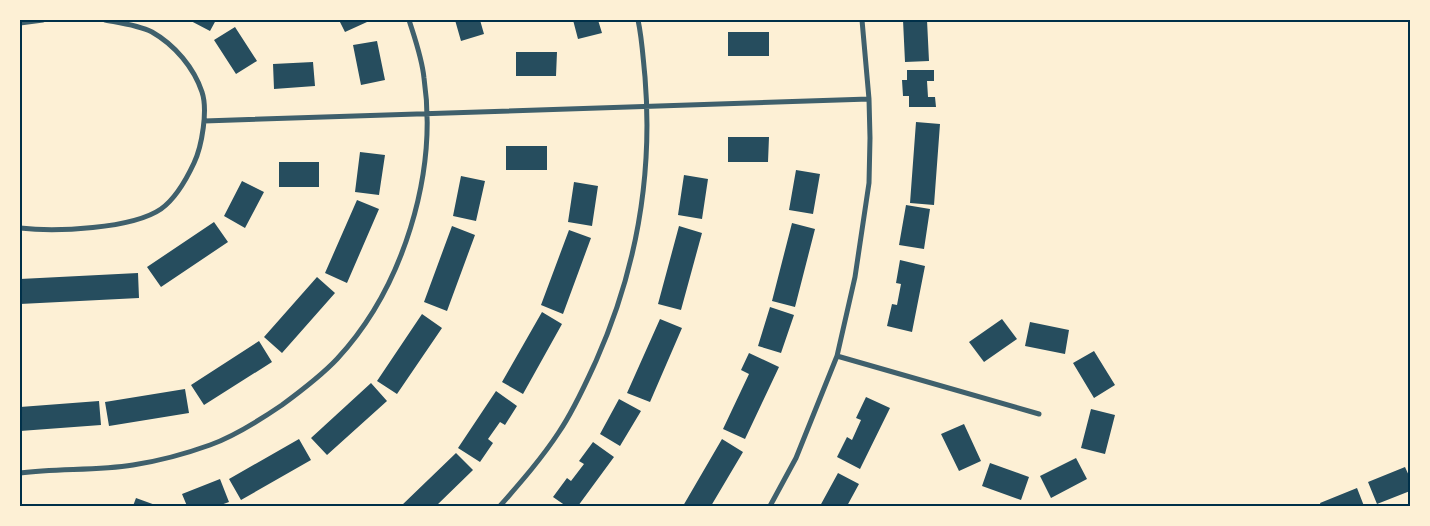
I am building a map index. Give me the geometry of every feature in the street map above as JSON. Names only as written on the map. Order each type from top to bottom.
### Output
[{"type":"street","points":[[20,23],[43,20]]},
{"type":"street","points":[[20,228],[81,228],[115,224],[141,218],[162,208],[188,177],[201,144],[204,121],[203,94],[195,77],[184,59],[169,44],[151,32],[134,25],[105,20]]},
{"type":"street","points":[[20,473],[133,465],[182,454],[211,445],[269,414],[314,380],[337,359],[376,305],[396,267],[412,224],[419,193],[425,156],[427,115],[424,79],[419,53],[409,20]]},
{"type":"street","points":[[500,506],[559,431],[589,378],[612,324],[630,265],[643,200],[648,146],[647,106],[638,20]]},
{"type":"street","points":[[770,506],[796,458],[837,356],[855,277],[869,183],[869,99],[862,20]]},
{"type":"street","points":[[204,121],[869,99]]},
{"type":"street","points":[[837,356],[1039,414]]},
{"type":"building","points":[[189,20],[216,20],[210,31]]},
{"type":"building","points":[[339,20],[366,20],[367,22],[345,32]]},
{"type":"building","points":[[455,20],[480,20],[484,34],[461,41]]},
{"type":"building","points":[[573,20],[598,20],[602,33],[578,39]]},
{"type":"building","points":[[903,20],[927,20],[929,61],[905,62]]},
{"type":"building","points":[[235,27],[257,61],[236,74],[214,40]]},
{"type":"building","points":[[728,32],[769,32],[769,56],[728,56]]},
{"type":"building","points":[[377,41],[385,80],[361,85],[353,45]]},
{"type":"building","points":[[516,52],[557,52],[556,76],[516,76]]},
{"type":"building","points":[[313,62],[315,86],[274,89],[273,64]]},
{"type":"building","points":[[907,70],[934,70],[934,81],[927,81],[928,97],[935,97],[936,107],[909,107],[909,96],[903,96],[902,80],[907,80]]},
{"type":"building","points":[[916,122],[940,124],[934,205],[910,203]]},
{"type":"building","points":[[728,137],[769,137],[768,162],[728,162]]},
{"type":"building","points":[[506,146],[547,146],[547,170],[506,170]]},
{"type":"building","points":[[360,152],[385,155],[379,195],[355,192]]},
{"type":"building","points":[[279,162],[319,162],[319,187],[279,187]]},
{"type":"building","points":[[796,170],[820,174],[813,214],[789,210]]},
{"type":"building","points":[[684,175],[708,179],[702,219],[678,215]]},
{"type":"building","points":[[461,176],[485,181],[476,221],[453,216]]},
{"type":"building","points":[[242,181],[264,192],[245,228],[224,216]]},
{"type":"building","points":[[574,182],[598,186],[592,226],[568,222]]},
{"type":"building","points":[[357,200],[379,209],[347,283],[325,273]]},
{"type":"building","points":[[906,205],[930,209],[924,249],[899,245]]},
{"type":"building","points":[[214,222],[228,242],[161,287],[147,267]]},
{"type":"building","points":[[792,223],[815,229],[795,307],[772,301]]},
{"type":"building","points":[[452,226],[475,235],[447,311],[424,302]]},
{"type":"building","points":[[679,226],[702,233],[681,310],[658,304]]},
{"type":"building","points":[[569,230],[591,238],[563,314],[541,305]]},
{"type":"building","points":[[900,260],[925,266],[912,332],[887,326],[892,304],[897,305],[901,284],[896,283]]},
{"type":"building","points":[[138,273],[139,298],[20,304],[20,279]]},
{"type":"building","points":[[317,277],[335,293],[282,353],[264,337]]},
{"type":"building","points":[[770,307],[794,315],[781,353],[758,346]]},
{"type":"building","points":[[542,312],[562,324],[523,394],[502,382]]},
{"type":"building","points":[[422,314],[442,328],[397,394],[377,381]]},
{"type":"building","points":[[660,319],[682,328],[650,402],[627,393]]},
{"type":"building","points":[[1002,319],[1017,339],[984,362],[969,342]]},
{"type":"building","points":[[1030,322],[1069,330],[1065,354],[1025,346]]},
{"type":"building","points":[[259,341],[272,362],[204,405],[191,385]]},
{"type":"building","points":[[1094,351],[1115,385],[1094,398],[1073,363]]},
{"type":"building","points":[[749,353],[779,367],[745,439],[723,429],[749,374],[741,370]]},
{"type":"building","points":[[371,383],[387,401],[327,455],[311,438]]},
{"type":"building","points":[[185,389],[189,413],[109,426],[105,402]]},
{"type":"building","points":[[496,391],[517,406],[505,425],[500,422],[488,439],[493,443],[480,462],[458,448]]},
{"type":"building","points":[[866,397],[890,408],[860,469],[837,457],[847,437],[852,440],[861,420],[856,418]]},
{"type":"building","points":[[619,399],[641,411],[620,446],[600,434]]},
{"type":"building","points":[[99,401],[101,425],[20,431],[20,407]]},
{"type":"building","points":[[1091,409],[1115,415],[1105,454],[1081,448]]},
{"type":"building","points":[[964,424],[981,461],[959,471],[941,434]]},
{"type":"building","points":[[299,439],[311,460],[241,500],[229,479]]},
{"type":"building","points":[[722,439],[743,452],[711,506],[683,506]]},
{"type":"building","points":[[593,442],[614,457],[578,506],[566,506],[553,497],[567,478],[571,481],[584,464],[579,461]]},
{"type":"building","points":[[456,453],[473,470],[436,506],[401,506]]},
{"type":"building","points":[[1076,458],[1087,479],[1051,498],[1040,476]]},
{"type":"building","points":[[990,463],[1029,477],[1021,500],[982,486]]},
{"type":"building","points":[[1405,467],[1410,478],[1410,491],[1377,504],[1368,482]]},
{"type":"building","points":[[838,473],[859,484],[847,506],[820,506]]},
{"type":"building","points":[[220,479],[229,502],[218,506],[187,506],[182,494]]},
{"type":"building","points":[[1357,488],[1364,506],[1321,506],[1320,503]]},
{"type":"building","points":[[136,498],[158,506],[133,506]]}]
